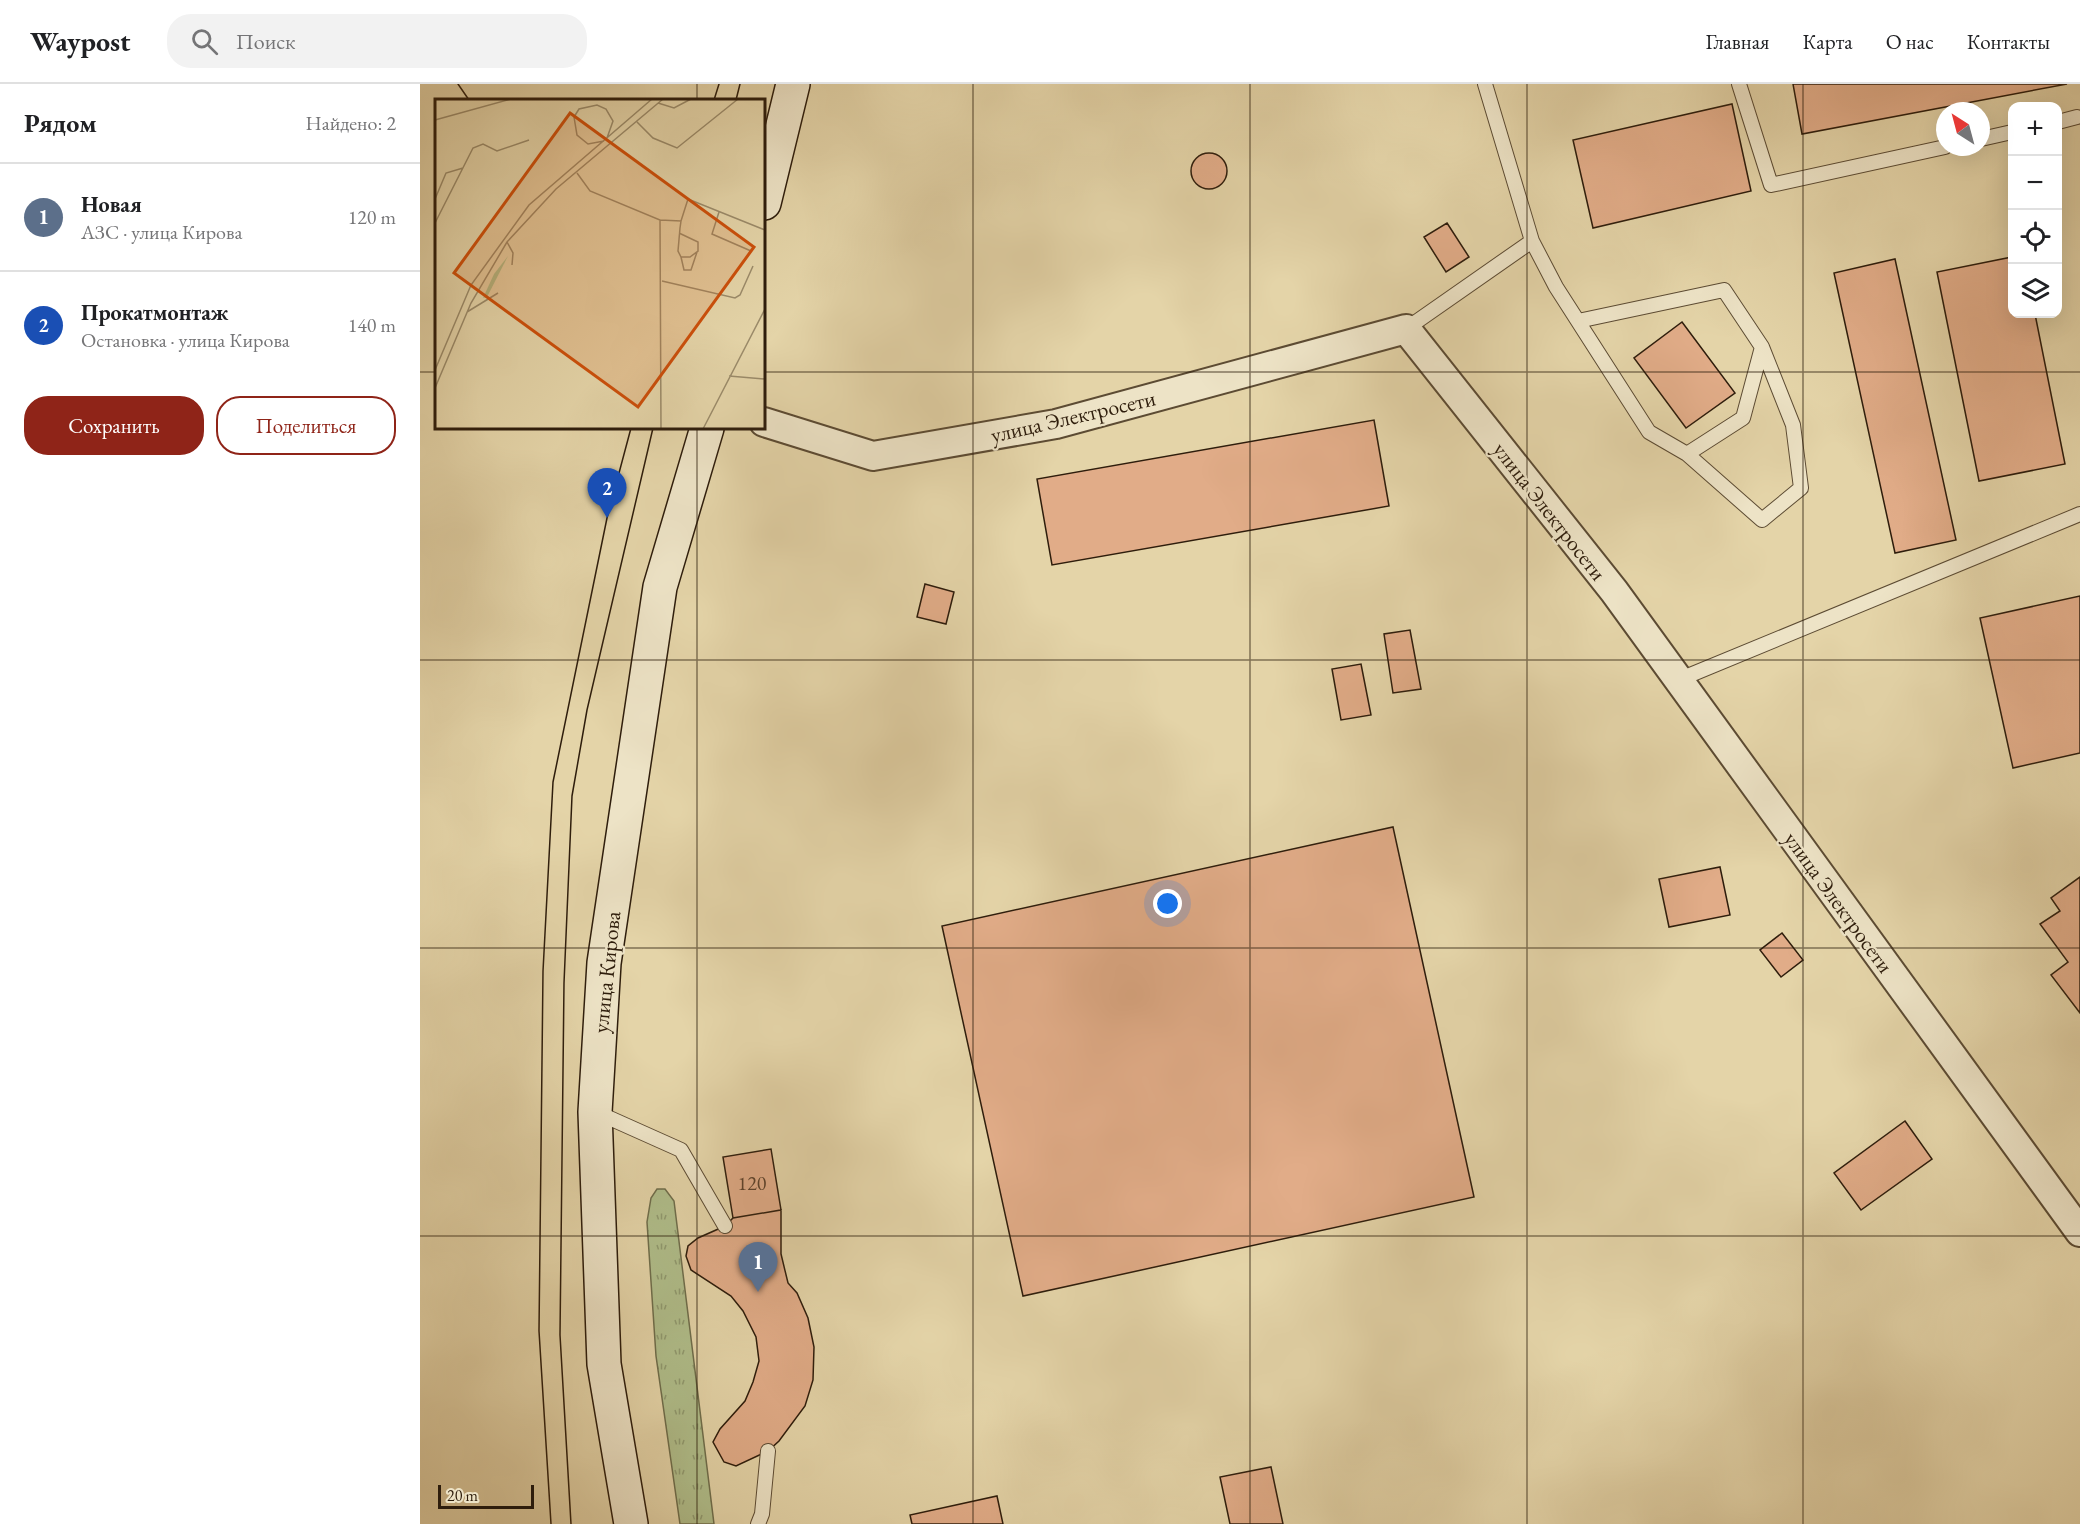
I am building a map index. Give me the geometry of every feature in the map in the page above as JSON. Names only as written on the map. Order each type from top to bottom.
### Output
[{"type":"main road","points":[[765,199],[793,84]]},
{"type":"main road","name":"улица Кирова","points":[[632,1524],[604,1364],[595,1112],[604,963],[660,587],[707,429]]},
{"type":"street","name":"улица Электросети","points":[[765,422],[873,456],[1056,424],[1406,329],[1614,591],[2080,1232]]},
{"type":"lane","points":[[1485,84],[1532,241],[1556,287],[1649,432],[1687,454],[1762,520],[1801,488],[1793,424],[1762,347],[1725,290],[1578,321]]},
{"type":"lane","points":[[1739,84],[1771,185],[1936,149]]},
{"type":"lane","points":[[2062,121],[2077,117]]},
{"type":"lane","points":[[1990,137],[2008,133]]},
{"type":"lane","points":[[1406,329],[1532,241]]},
{"type":"lane","points":[[1687,454],[1743,418],[1762,347]]},
{"type":"lane","points":[[1678,680],[2080,514]]},
{"type":"lane","points":[[595,1112],[681,1150],[725,1226]]},
{"type":"lane","points":[[758,1524],[762,1514],[768,1451]]},
{"type":"green space","points":[[657,1189],[665,1189],[674,1201],[714,1524],[680,1524],[656,1356],[647,1222],[651,1198]]},
{"type":"building","points":[[1793,84],[2067,84],[1972,102],[1936,102],[1936,109],[1802,134]]},
{"type":"building","points":[[1732,104],[1751,191],[1593,228],[1573,140]]},
{"type":"building","points":[[1209,153],[1222,158],[1227,171],[1222,184],[1209,189],[1196,184],[1191,171],[1196,158]]},
{"type":"building","points":[[1447,223],[1469,257],[1446,272],[1424,237]]},
{"type":"building","points":[[2008,258],[2008,318],[2036,318],[2065,464],[1979,481],[1937,272]]},
{"type":"building","points":[[1895,259],[1956,540],[1895,553],[1834,273]]},
{"type":"building","points":[[1682,322],[1735,393],[1686,428],[1634,358]]},
{"type":"building","points":[[1374,420],[1389,506],[1052,565],[1037,479]]},
{"type":"building","points":[[925,584],[954,592],[946,624],[917,617]]},
{"type":"building","points":[[2080,596],[2080,753],[2013,768],[1980,618]]},
{"type":"building","points":[[1410,630],[1421,689],[1393,693],[1384,634]]},
{"type":"building","points":[[1361,664],[1371,715],[1341,720],[1332,669]]},
{"type":"building","points":[[1393,827],[1474,1197],[1023,1296],[942,926]]},
{"type":"building","points":[[1720,867],[1730,915],[1669,927],[1659,879]]},
{"type":"building","points":[[2080,877],[2080,1013],[2051,975],[2068,962],[2040,924],[2060,911],[2051,898]]},
{"type":"building","points":[[1782,933],[1803,960],[1781,977],[1760,950]]},
{"type":"building","points":[[1905,1121],[1932,1159],[1861,1210],[1834,1173]]},
{"type":"building","points":[[771,1149],[781,1210],[733,1218],[723,1157]]},
{"type":"building","points":[[781,1210],[781,1254],[788,1283],[797,1293],[808,1318],[814,1347],[813,1380],[805,1406],[779,1441],[768,1451],[736,1466],[724,1462],[713,1442],[720,1429],[745,1401],[753,1382],[759,1361],[756,1337],[743,1311],[731,1296],[691,1270],[686,1256],[688,1246],[698,1238],[725,1226],[733,1218]]},
{"type":"building","points":[[1271,1467],[1283,1524],[1230,1524],[1220,1477]]},
{"type":"building","points":[[997,1496],[1003,1524],[912,1524],[910,1515]]},
{"type":"tram line","points":[[458,84],[468,99]]},
{"type":"tram line","points":[[714,99],[719,84]]},
{"type":"tram line","points":[[736,99],[740,84]]},
{"type":"tram line","points":[[551,1524],[539,1331],[543,971],[553,782],[607,518],[631,429]]},
{"type":"tram line","points":[[571,1524],[560,1335],[564,983],[572,796],[587,710],[653,429]]},
{"type":"place","name":"Прокатмонтаж","points":[[607,518]]},
{"type":"place","name":"Новая","points":[[758,1292]]}]
